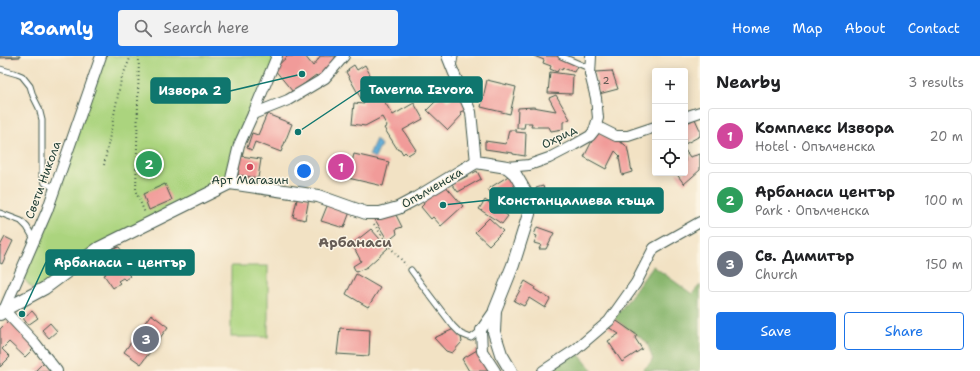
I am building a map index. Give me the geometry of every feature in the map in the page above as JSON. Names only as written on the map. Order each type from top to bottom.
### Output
[{"type":"street","name":"Свети Никола","points":[[1,311],[47,211],[102,56]]},
{"type":"street","points":[[57,371],[35,343],[1,311],[46,288],[99,248],[230,183],[239,145],[277,56]]},
{"type":"street","points":[[253,114],[288,100],[325,78],[344,56]]},
{"type":"street","points":[[447,56],[471,112],[476,162]]},
{"type":"street","points":[[591,56],[590,74],[596,98],[598,118],[596,126],[616,136],[628,136],[652,128]]},
{"type":"street","points":[[688,116],[700,112]]},
{"type":"street","name":"Охрид","points":[[506,167],[529,165],[550,158],[590,136],[596,126]]},
{"type":"street","name":"Опълченска","points":[[230,183],[318,196],[366,213],[380,213],[398,208],[415,199],[476,162],[506,167]]},
{"type":"street","points":[[494,371],[482,350],[481,330],[495,310],[512,265],[529,214],[530,200],[515,174],[506,167]]},
{"type":"street","points":[[543,371],[575,350],[609,321],[636,283],[654,248],[700,222]]},
{"type":"street","points":[[495,310],[494,332],[501,354],[511,371]]},
{"type":"lane","points":[[453,71],[455,56]]},
{"type":"lane","points":[[561,56],[591,69]]},
{"type":"lane","points":[[0,69],[22,76],[30,86],[42,120],[42,178],[45,183],[54,188]]},
{"type":"lane","points":[[0,213],[21,221],[27,227],[34,240]]},
{"type":"lane","points":[[411,270],[453,326],[461,334],[472,338],[481,330]]},
{"type":"path","points":[[104,165],[121,80],[131,56]]},
{"type":"path","points":[[138,56],[136,192],[149,223]]},
{"type":"path","points":[[366,213],[389,246],[411,270]]},
{"type":"green space","points":[[101,56],[277,56],[230,183],[99,248],[45,288],[32,288],[24,279],[22,270]]},
{"type":"green space","points":[[231,266],[268,266],[268,337],[231,337]]},
{"type":"green space","points":[[653,266],[692,294],[700,285],[700,371],[642,371],[653,360],[647,342],[614,319]]},
{"type":"green space","points":[[575,350],[593,371],[543,371]]},
{"type":"water","points":[[376,139],[381,145],[375,158],[369,155]]},
{"type":"building","points":[[0,56],[20,56],[20,57],[0,58]]},
{"type":"building","points":[[288,56],[305,56],[313,66],[320,56],[336,56],[327,73],[318,77],[316,75],[293,92],[274,69]]},
{"type":"building","points":[[534,56],[559,56],[578,64],[574,72],[559,68],[557,72],[550,69],[551,66],[543,63],[544,60]]},
{"type":"building","points":[[354,65],[357,70],[365,65],[374,82],[376,81],[383,93],[380,95],[393,115],[414,103],[423,119],[403,130],[416,150],[408,155],[405,152],[403,154],[400,149],[398,150],[384,128],[387,126],[382,117],[365,126],[352,124],[354,103],[364,104],[346,72]]},
{"type":"building","points":[[612,71],[618,89],[599,94],[595,72]]},
{"type":"building","points":[[550,72],[573,75],[572,94],[548,93]]},
{"type":"building","points":[[487,80],[516,87],[510,114],[481,107]]},
{"type":"building","points":[[462,94],[468,109],[460,112],[462,115],[448,130],[427,110],[442,95],[447,101]]},
{"type":"building","points":[[556,95],[570,119],[563,122],[563,129],[551,131],[549,127],[531,127],[532,123],[525,123],[524,128],[517,128],[518,108],[533,107],[556,111],[549,98]]},
{"type":"building","points":[[267,114],[292,124],[281,152],[255,142],[252,150],[247,148],[252,133],[258,135]]},
{"type":"building","points":[[695,119],[700,130],[700,136],[688,142],[688,140],[688,122]]},
{"type":"building","points":[[509,130],[516,130],[516,132],[526,133],[525,156],[485,149],[485,141],[506,144]]},
{"type":"building","points":[[597,131],[624,144],[627,147],[632,172],[622,175],[620,156],[615,151],[606,169],[584,157]]},
{"type":"building","points":[[354,154],[389,162],[383,186],[348,178]]},
{"type":"building","points":[[688,154],[690,157],[700,154],[700,170],[684,184],[678,176],[688,176]]},
{"type":"building","name":"Арт Магазин","points":[[241,156],[261,159],[258,178],[238,175]]},
{"type":"building","points":[[477,171],[481,179],[458,192],[452,184]]},
{"type":"building","points":[[510,175],[523,197],[501,210],[488,189]]},
{"type":"building","points":[[443,183],[463,206],[441,226],[433,217],[431,219],[421,207],[424,204],[423,202]]},
{"type":"building","points":[[165,184],[172,200],[149,210],[143,194]]},
{"type":"building","points":[[543,186],[550,209],[542,211],[536,188]]},
{"type":"building","points":[[298,195],[309,198],[305,220],[293,217]]},
{"type":"building","points":[[485,200],[508,216],[502,224],[479,209]]},
{"type":"building","points":[[329,201],[351,209],[344,228],[321,221]]},
{"type":"building","points":[[395,213],[402,227],[396,229],[397,234],[388,241],[374,218]]},
{"type":"building","points":[[489,218],[503,231],[489,245],[475,232]]},
{"type":"building","points":[[537,227],[554,233],[546,249],[539,249],[541,245],[534,243],[537,236],[534,235]]},
{"type":"building","points":[[371,229],[388,248],[367,267],[356,272],[353,266],[361,261],[352,244]]},
{"type":"building","points":[[5,237],[13,241],[2,264],[0,263],[0,246]]},
{"type":"building","points":[[113,244],[116,248],[119,247],[135,269],[128,274],[130,276],[125,280],[123,278],[118,281],[120,283],[113,288],[97,261],[101,258],[99,254]]},
{"type":"building","points":[[356,274],[380,288],[368,307],[346,294]]},
{"type":"building","points":[[525,281],[535,287],[534,289],[550,299],[545,308],[529,298],[524,306],[514,301]]},
{"type":"building","points":[[32,311],[38,318],[28,325],[23,318]]},
{"type":"building","points":[[151,314],[168,327],[141,364],[124,352]]},
{"type":"building","points":[[614,319],[637,335],[635,338],[642,349],[622,362],[608,341],[619,334],[608,327]]},
{"type":"building","points":[[9,320],[36,346],[25,357],[9,342],[2,349],[10,357],[0,367],[0,329]]},
{"type":"building","points":[[50,323],[57,331],[49,338],[42,330]]},
{"type":"building","points":[[340,328],[370,330],[369,356],[337,354]]},
{"type":"building","points":[[454,329],[461,337],[462,342],[452,353],[446,351],[434,338]]},
{"type":"building","points":[[477,350],[490,371],[469,371],[462,359]]},
{"type":"building","points":[[45,361],[54,371],[35,371]]},
{"type":"place","name":"Извора 2","points":[[302,74]]},
{"type":"place","name":"Taverna Izvora","points":[[298,132]]},
{"type":"place","name":"Арбанаси център","points":[[149,164]]},
{"type":"place","name":"Арт Магазин","points":[[250,167]]},
{"type":"place","name":"Комплекс Извора","points":[[341,167]]},
{"type":"place","name":"Констанцалиева къща","points":[[443,205]]},
{"type":"place","name":"Арбанаси - център","points":[[22,314]]},
{"type":"place","name":"Св. Димитър","points":[[146,339]]},
{"type":"district","name":"Арбанаси","points":[[355,242]]}]
